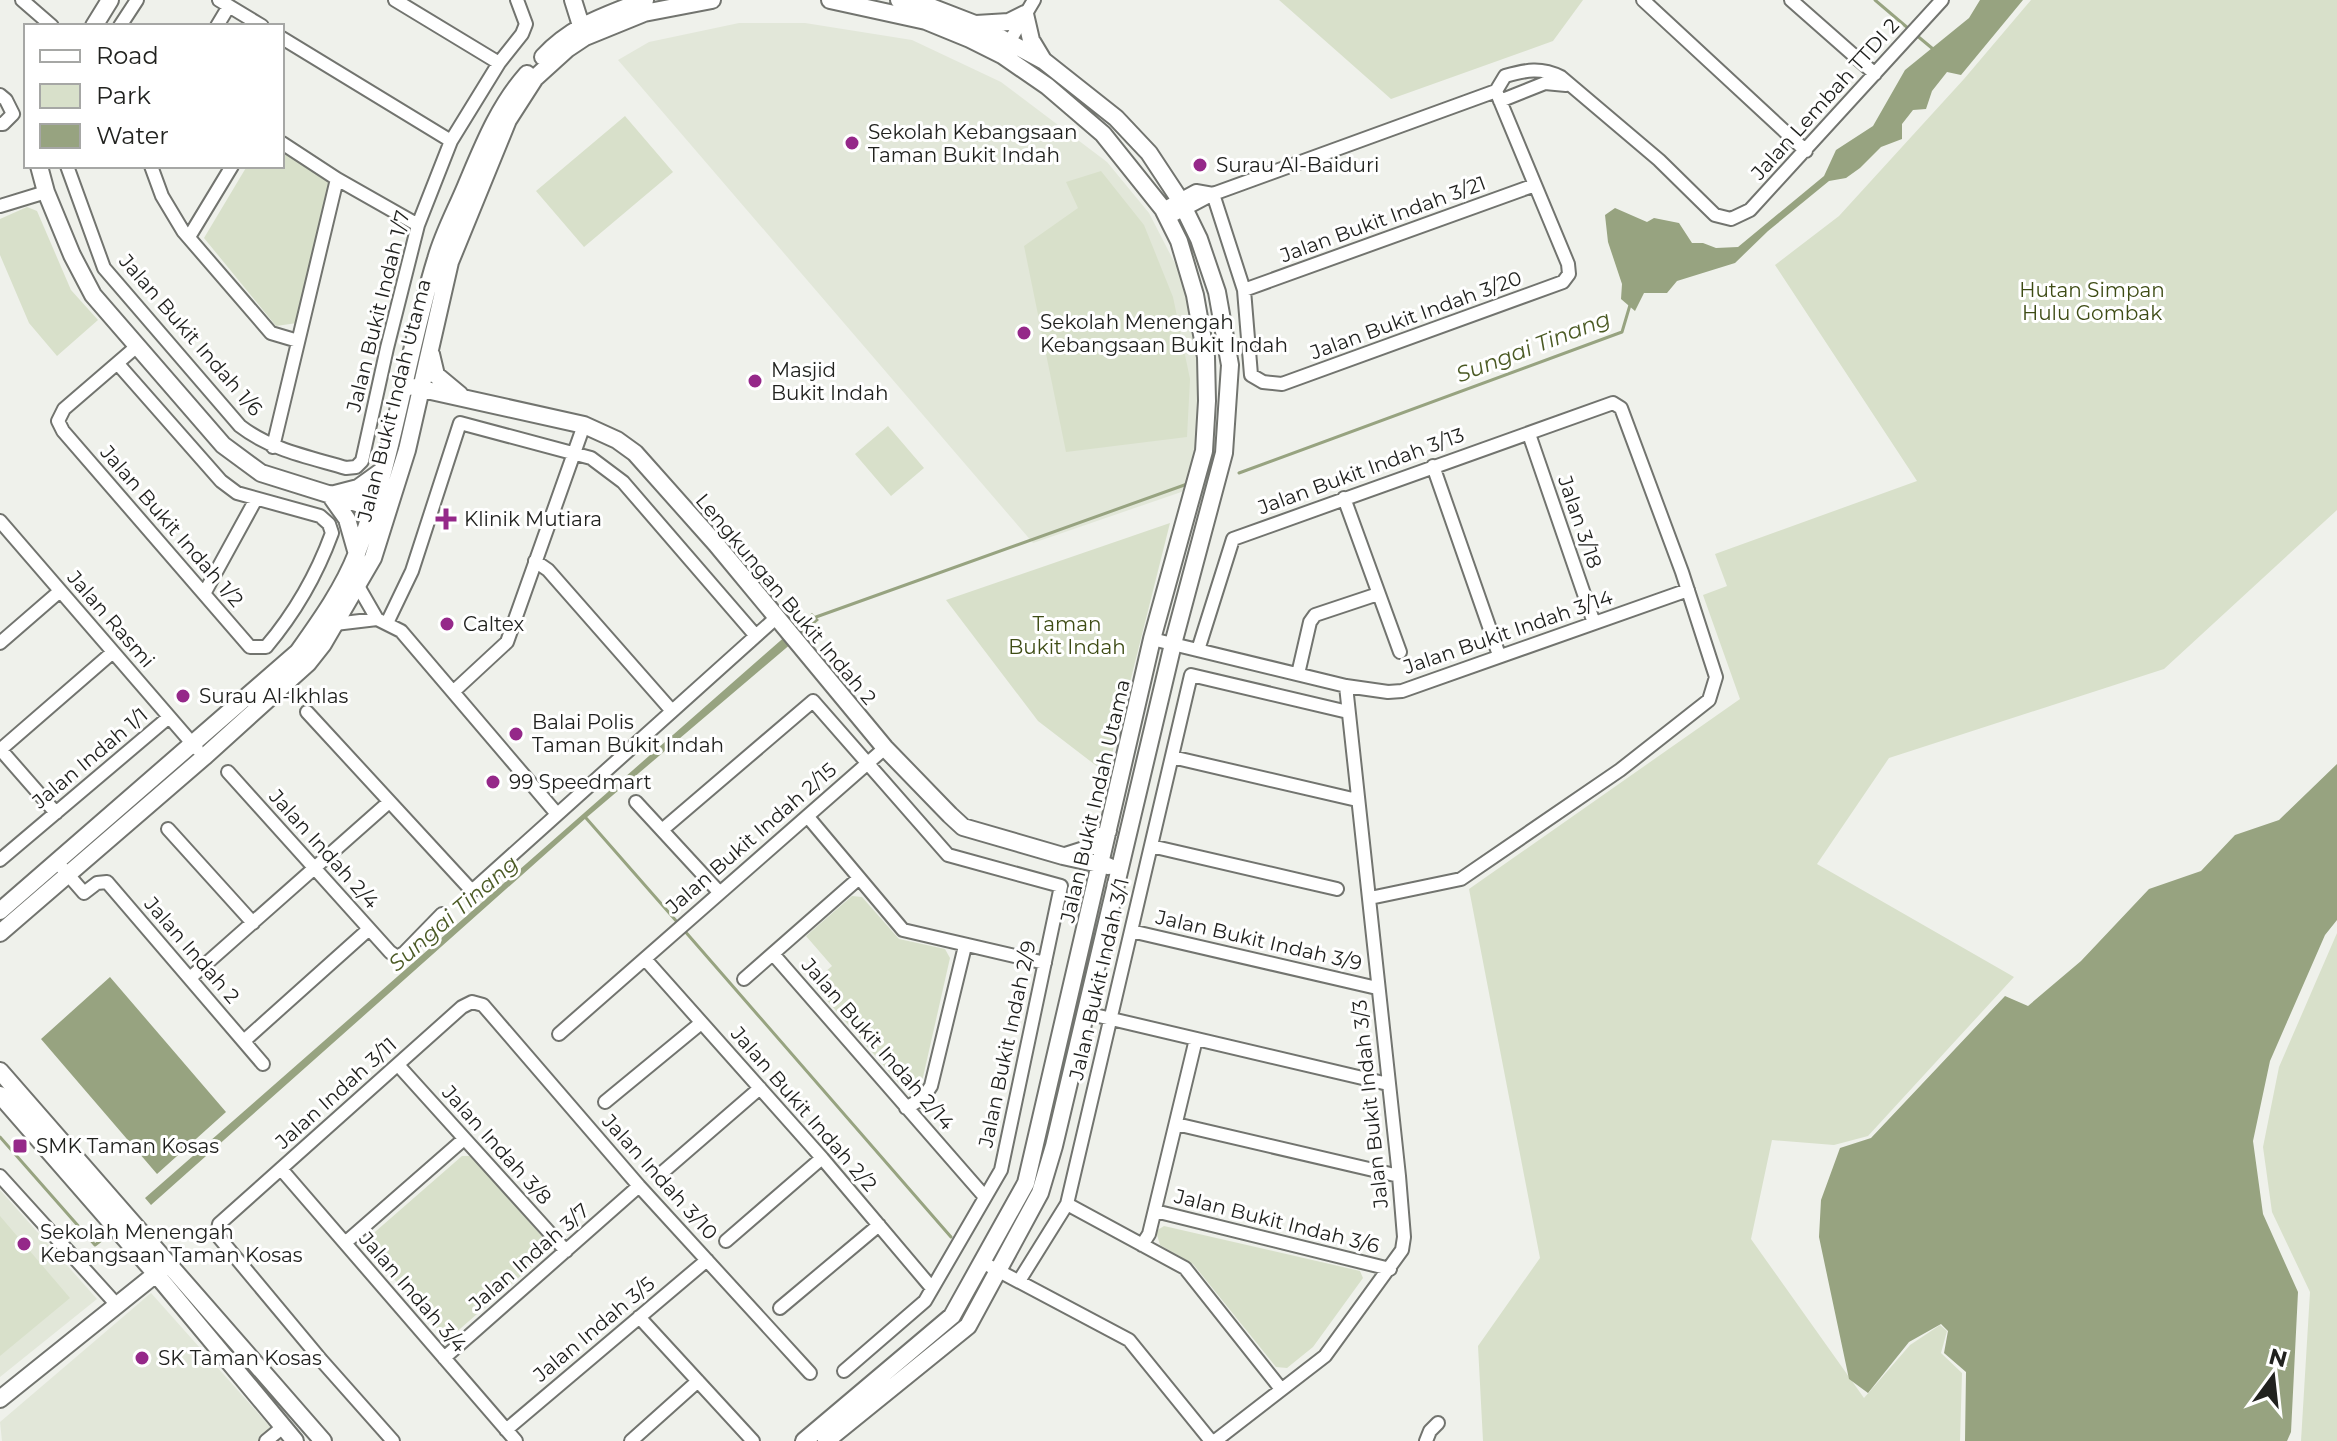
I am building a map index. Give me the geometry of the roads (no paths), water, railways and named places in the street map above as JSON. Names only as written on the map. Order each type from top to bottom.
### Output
[{"type":"street","points":[[22,0],[50,24]]},
{"type":"street","points":[[95,24],[110,0]]},
{"type":"street","points":[[121,24],[137,0]]},
{"type":"street","points":[[395,0],[499,63]]},
{"type":"street","name":"Jalan Bukit Indah 1/7","points":[[346,468],[356,467],[362,461],[418,225],[451,141],[526,24],[517,0]]},
{"type":"street","points":[[573,0],[583,31]]},
{"type":"street","name":"Jalan Bukit Indah Utama","points":[[0,911],[62,868],[204,757],[308,663],[335,624],[373,558],[389,512],[415,414],[450,262],[508,120],[535,78],[583,31],[645,0]]},
{"type":"street","name":"Jalan Bukit Indah Utama","points":[[0,933],[191,743],[298,652],[323,617],[357,554],[383,470],[437,255],[487,136],[510,94],[561,38],[644,13],[712,0]]},
{"type":"street","name":"Jalan Bukit Indah Utama","points":[[826,1441],[964,1331],[1040,1193],[1054,1146],[1173,644],[1224,453],[1230,365],[1217,292],[1199,239],[1182,204],[1149,153],[1116,118],[1044,61],[926,21],[830,0]]},
{"type":"street","name":"Jalan Bukit Indah Utama","points":[[804,1441],[945,1322],[956,1309],[1026,1183],[1152,639],[1204,451],[1206,357],[1195,295],[1179,241],[1166,213],[1103,134],[1006,48],[975,24],[931,7],[899,0]]},
{"type":"street","points":[[1643,0],[1806,151]]},
{"type":"street","points":[[1791,0],[1875,74]]},
{"type":"street","name":"Jalan Lembah TTDI 2","points":[[1572,87],[1659,160],[1715,215],[1731,219],[1750,210],[1942,0]]},
{"type":"street","points":[[218,24],[224,3],[259,24]]},
{"type":"street","points":[[1006,48],[1030,7]]},
{"type":"street","points":[[975,24],[1009,22],[1030,7]]},
{"type":"street","points":[[1030,7],[1031,40],[1044,61]]},
{"type":"street","points":[[284,39],[451,141]]},
{"type":"street","points":[[1535,185],[1498,96],[1505,76],[1533,69],[1555,74],[1572,87]]},
{"type":"street","points":[[1166,213],[1196,191],[1213,194],[1498,96],[1545,83],[1572,87]]},
{"type":"street","points":[[0,95],[13,114],[2,124]]},
{"type":"street","points":[[284,144],[418,225]]},
{"type":"street","points":[[40,168],[72,255],[93,295],[223,445],[261,473],[389,512]]},
{"type":"street","name":"Jalan Bukit Indah 1/6","points":[[68,168],[104,268],[240,426],[273,447],[346,468]]},
{"type":"street","points":[[152,168],[162,196],[189,237],[271,333],[298,341]]},
{"type":"street","points":[[189,237],[231,168]]},
{"type":"street","points":[[273,447],[337,179]]},
{"type":"street","name":"Jalan Bukit Indah 3/20","points":[[1244,290],[1251,375],[1263,382],[1282,384],[1563,282],[1569,274],[1568,264],[1535,185]]},
{"type":"street","name":"Jalan Bukit Indah 3/21","points":[[1244,290],[1535,185]]},
{"type":"street","points":[[0,206],[46,192]]},
{"type":"street","points":[[1213,194],[1244,290]]},
{"type":"street","points":[[136,347],[118,364],[221,481],[237,493],[256,499],[205,592]]},
{"type":"street","points":[[430,348],[436,375],[467,400]]},
{"type":"street","name":"Jalan Bukit Indah 1/2","points":[[118,364],[64,409],[58,421],[63,431],[250,647],[266,647],[322,560],[332,533],[329,524],[320,516],[256,499]]},
{"type":"street","name":"Lengkungan Bukit Indah 2","points":[[404,385],[584,425],[617,440],[635,453],[885,748],[963,827],[1120,869]]},
{"type":"street","points":[[415,414],[426,404],[441,398],[467,400]]},
{"type":"street","name":"Jalan Bukit Indah 3/13","points":[[1198,650],[1233,539],[1613,403],[1621,408],[1688,590]]},
{"type":"street","points":[[382,621],[412,571],[460,423],[591,458],[623,482],[756,636]]},
{"type":"street","points":[[453,692],[507,642],[584,425]]},
{"type":"street","name":"Jalan 3/18","points":[[1529,434],[1594,623]]},
{"type":"street","points":[[1433,466],[1499,655]]},
{"type":"street","points":[[330,495],[358,488],[383,470]]},
{"type":"street","points":[[330,495],[347,519],[357,554]]},
{"type":"street","points":[[1344,498],[1400,652]]},
{"type":"street","name":"Jalan Rasmi","points":[[3,530],[204,757]]},
{"type":"street","points":[[535,561],[548,570],[672,711]]},
{"type":"street","points":[[358,586],[382,621],[401,631],[557,814]]},
{"type":"street","points":[[1370,898],[1461,879],[1620,770],[1709,700],[1716,677],[1688,590]]},
{"type":"street","name":"Jalan Bukit Indah 3/14","points":[[1152,639],[1346,686],[1402,691],[1688,590]]},
{"type":"street","points":[[0,643],[60,591]]},
{"type":"street","points":[[1298,674],[1310,622],[1315,615],[1378,594]]},
{"type":"street","points":[[307,712],[472,891],[777,617]]},
{"type":"street","points":[[335,624],[382,621]]},
{"type":"street","points":[[56,813],[0,750],[113,652]]},
{"type":"street","name":"Jalan Bukit Indah 3/1","points":[[1019,1281],[1067,1204],[1191,675],[1348,712]]},
{"type":"street","name":"Jalan Bukit Indah 3/3","points":[[1213,1441],[1325,1356],[1402,1250],[1404,1237],[1399,1176],[1346,686]]},
{"type":"street","points":[[662,830],[813,701],[867,763]]},
{"type":"street","name":"Jalan Indah 1/1","points":[[0,860],[169,717]]},
{"type":"street","name":"Jalan Bukit Indah 2/15","points":[[559,1034],[885,748]]},
{"type":"street","points":[[1172,757],[1357,800]]},
{"type":"street","name":"Jalan Bukit Indah 2/9","points":[[844,1371],[925,1301],[1001,1170],[1061,886],[948,855],[867,763]]},
{"type":"street","name":"Jalan Indah 2/4","points":[[228,772],[397,957],[442,914]]},
{"type":"street","points":[[190,978],[389,802]]},
{"type":"street","points":[[636,802],[719,892]]},
{"type":"street","points":[[808,817],[903,930],[1045,963]]},
{"type":"street","points":[[168,829],[253,923]]},
{"type":"street","points":[[1063,856],[1087,849],[1108,831]]},
{"type":"street","points":[[1151,846],[1337,889]]},
{"type":"street","points":[[1063,856],[1085,872],[1094,895]]},
{"type":"street","name":"Jalan Indah 2","points":[[62,868],[84,893],[97,883],[107,882],[263,1064]]},
{"type":"street","points":[[744,979],[858,879]]},
{"type":"street","points":[[245,1040],[369,929]]},
{"type":"street","name":"Jalan Bukit Indah 3/9","points":[[1131,931],[1377,988]]},
{"type":"street","points":[[906,1108],[923,1098],[931,1086],[965,946]]},
{"type":"street","name":"Jalan Bukit Indah 2/14","points":[[773,954],[985,1197]]},
{"type":"street","name":"Jalan Bukit Indah 2/2","points":[[645,959],[822,1158],[931,1287]]},
{"type":"street","name":"Jalan Indah 3/11","points":[[393,1441],[217,1235],[219,1224],[462,1007],[472,1002],[483,1005]]},
{"type":"street","name":"Jalan Indah 3/10","points":[[483,1005],[639,1186],[810,1373]]},
{"type":"street","points":[[1086,1013],[1388,1084]]},
{"type":"street","points":[[605,1102],[701,1023]]},
{"type":"street","points":[[1142,1245],[1149,1234],[1196,1039]]},
{"type":"street","name":"Jalan Indah 3/8","points":[[398,1065],[566,1251]]},
{"type":"street","points":[[0,1071],[162,1269],[295,1441]]},
{"type":"street","points":[[664,1171],[760,1088]]},
{"type":"street","points":[[0,1095],[323,1441]]},
{"type":"street","points":[[1176,1124],[1399,1176]]},
{"type":"street","points":[[345,1243],[464,1139]]},
{"type":"street","points":[[726,1241],[822,1158]]},
{"type":"street","name":"Jalan Indah 3/4","points":[[281,1169],[516,1441]]},
{"type":"street","points":[[0,1176],[117,1305]]},
{"type":"street","name":"Jalan Indah 3/7","points":[[444,1358],[639,1186]]},
{"type":"street","points":[[1067,1204],[1185,1268],[1281,1389]]},
{"type":"street","name":"Jalan Bukit Indah 3/6","points":[[1155,1211],[1390,1269]]},
{"type":"street","points":[[780,1308],[879,1225]]},
{"type":"street","name":"Jalan Indah 3/5","points":[[506,1430],[707,1260]]},
{"type":"street","points":[[982,1262],[1129,1340],[1213,1441]]},
{"type":"street","points":[[0,1399],[162,1269]]},
{"type":"street","points":[[639,1317],[753,1441]]},
{"type":"street","points":[[631,1441],[698,1381]]},
{"type":"street","points":[[1426,1441],[1438,1423]]},
{"type":"street","points":[[266,1441],[283,1427]]},
{"type":"water","points":[[1980,0],[2023,0],[1961,75],[1947,72],[1932,91],[1926,109],[1913,110],[1902,124],[1902,139],[1881,147],[1846,178],[1829,181],[1768,231],[1735,263],[1677,281],[1667,293],[1644,293],[1635,311],[1621,299],[1622,284],[1608,242],[1605,215],[1615,208],[1647,222],[1654,218],[1679,223],[1692,243],[1716,248],[1738,247],[1824,176],[1836,150],[1873,126],[1905,70],[1969,18]]},
{"type":"water","points":[[812,613],[819,620],[586,818],[151,1205],[145,1198]]},
{"type":"water","points":[[2337,764],[2337,920],[2325,935],[2270,1061],[2253,1141],[2263,1214],[2298,1292],[2291,1432],[2287,1441],[1965,1441],[1966,1372],[1944,1353],[1948,1331],[1941,1324],[1909,1342],[1868,1393],[1849,1379],[1819,1237],[1821,1200],[1840,1148],[1871,1138],[2005,996],[2028,1006],[2081,961],[2149,889],[2201,871],[2235,835],[2279,820]]},
{"type":"water","points":[[110,977],[226,1112],[157,1174],[41,1039]]},
{"type":"waterway","points":[[1875,0],[1909,29]]},
{"type":"waterway","points":[[1915,34],[1933,49]]},
{"type":"waterway","name":"Sungai Tinang","points":[[1239,473],[1622,332],[1630,305]]},
{"type":"waterway","name":"Sungai Tinang","points":[[816,617],[1190,483]]},
{"type":"waterway","points":[[586,818],[678,923]]},
{"type":"waterway","points":[[683,929],[951,1237]]},
{"type":"waterway","name":"Sungai Tinang","points":[[0,1137],[95,1245],[104,1238]]},
{"type":"place","name":"Sekolah Kebangsaan Taman Bukit Indah","points":[[852,143]]},
{"type":"place","name":"Surau Al-Baiduri","points":[[1200,165]]},
{"type":"place","name":"Sekolah Menengah Kebangsaan Bukit Indah","points":[[1024,333]]},
{"type":"place","name":"Masjid Bukit Indah","points":[[755,381]]},
{"type":"place","name":"Klinik Mutiara","points":[[446,519]]},
{"type":"place","name":"Caltex","points":[[447,624]]},
{"type":"place","name":"Surau Al-Ikhlas","points":[[183,696]]},
{"type":"place","name":"Balai Polis Taman Bukit Indah","points":[[516,734]]},
{"type":"place","name":"99 Speedmart","points":[[493,782]]},
{"type":"place","name":"SMK Taman Kosas","points":[[20,1146]]},
{"type":"place","name":"Sekolah Menengah Kebangsaan Taman Kosas","points":[[24,1244]]},
{"type":"place","name":"SK Taman Kosas","points":[[142,1358]]},
{"type":"park label","name":"Hutan Simpan Hulu Gombak","points":[[2092,302]]},
{"type":"park label","name":"Taman Bukit Indah","points":[[1067,636]]}]
